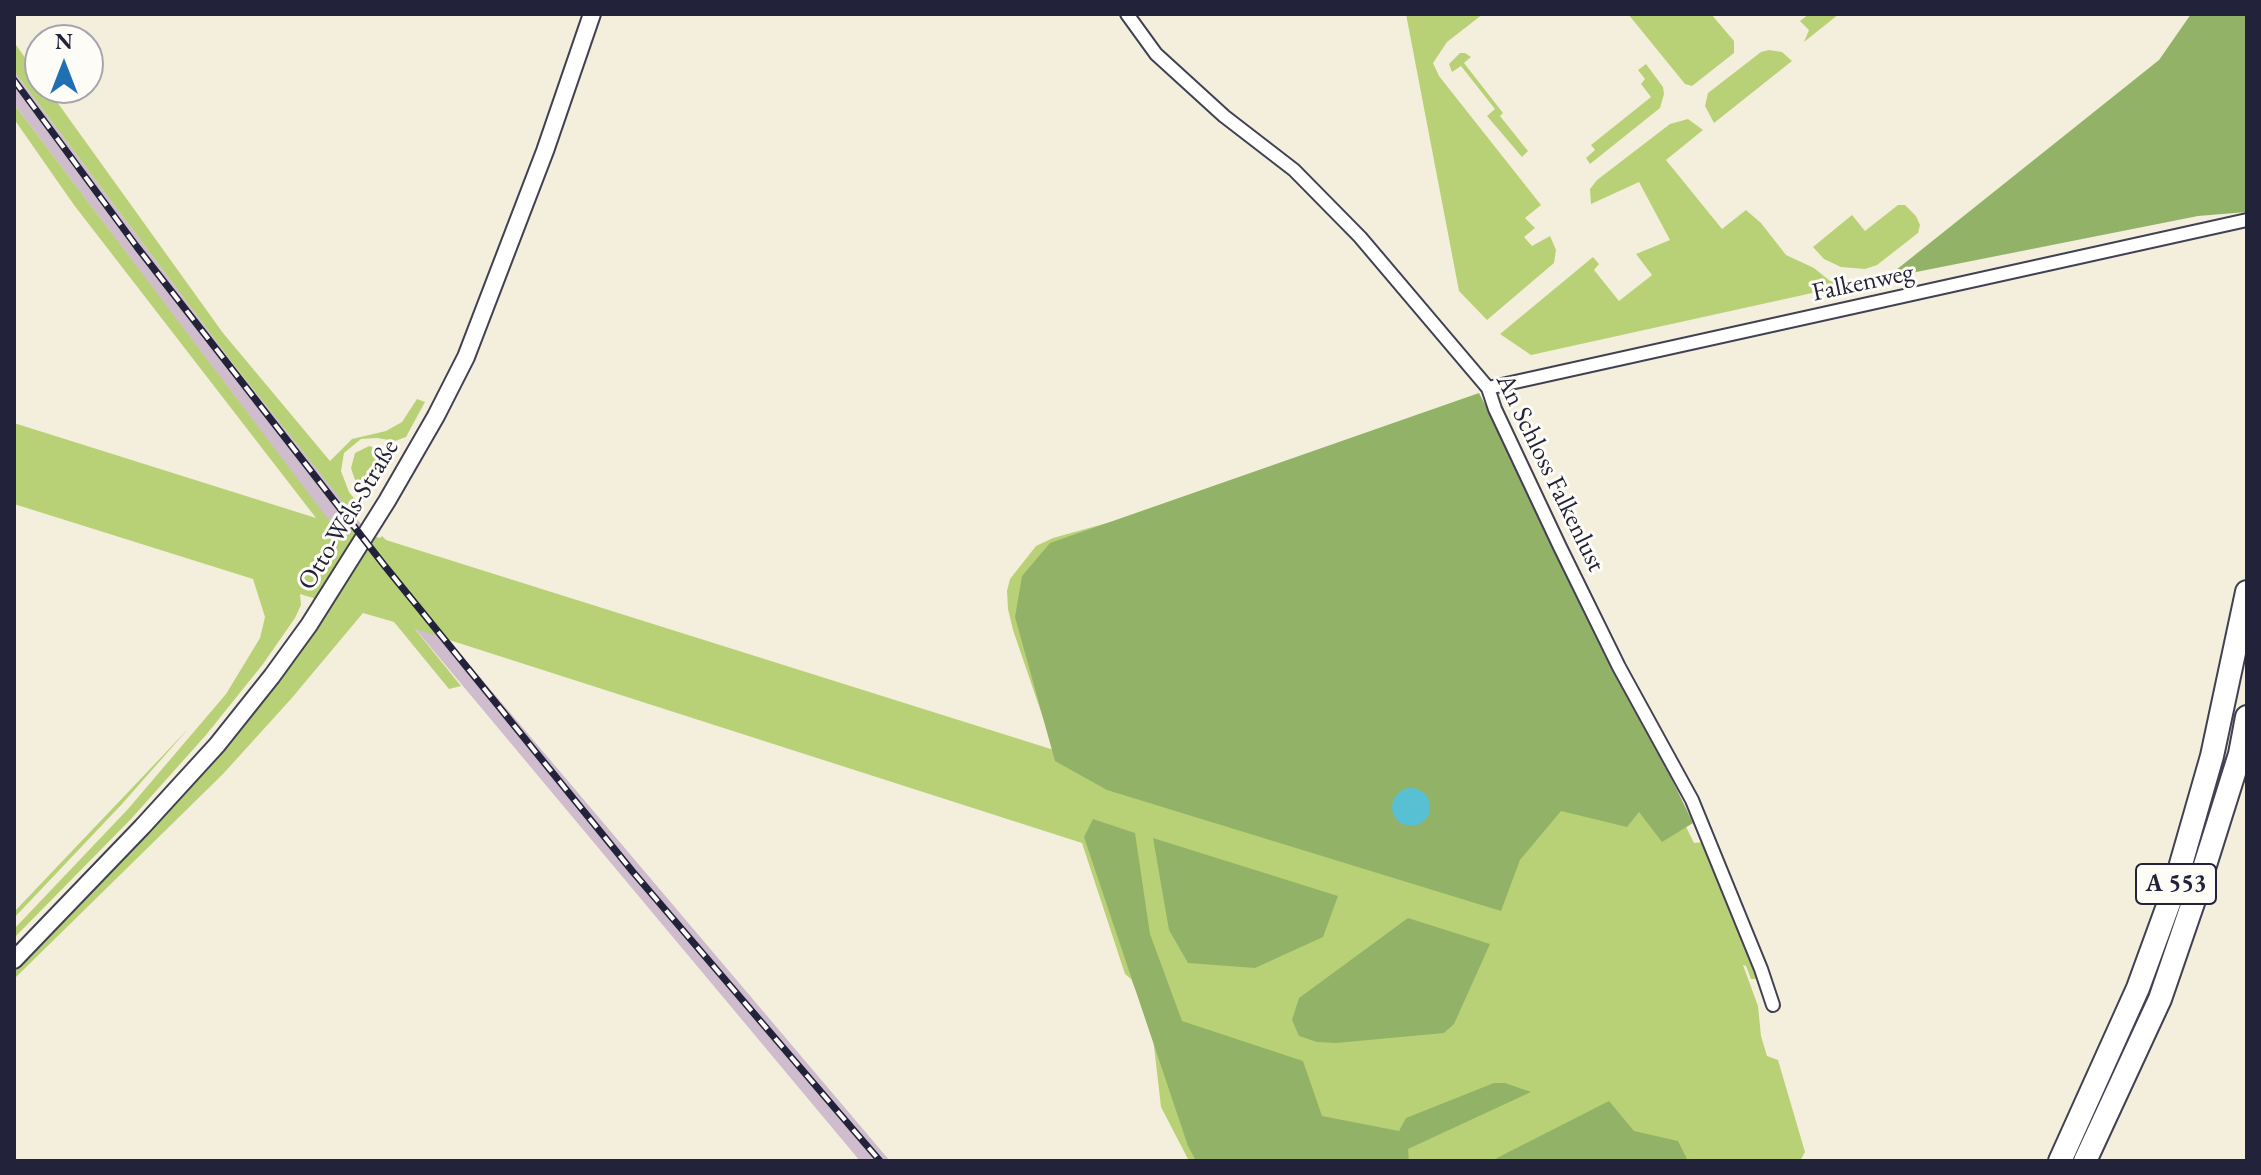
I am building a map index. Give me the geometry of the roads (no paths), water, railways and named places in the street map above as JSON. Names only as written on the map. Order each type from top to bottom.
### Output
[{"type":"highway","name":"A 553","points":[[2060,1161],[2138,988],[2173,892],[2212,756],[2247,592]]},
{"type":"highway","name":"A 553","points":[[2085,1161],[2160,999],[2231,783],[2247,717]]},
{"type":"street","name":"Otto-Wels-Straße","points":[[14,960],[142,827],[235,722],[309,625],[387,501],[466,357],[545,151],[592,14]]},
{"type":"street","name":"An Schloss Falkenlust","points":[[1127,14],[1156,54],[1224,116],[1294,170],[1360,237],[1488,388],[1495,409],[1619,667],[1692,800],[1773,1005]]},
{"type":"street","name":"Falkenweg","points":[[1488,388],[2247,220]]},
{"type":"water","points":[[1411,788],[1425,793],[1430,807],[1425,821],[1411,826],[1397,821],[1392,807],[1397,793]]},
{"type":"railway","points":[[14,80],[137,247],[384,565],[633,872],[880,1161]]}]
